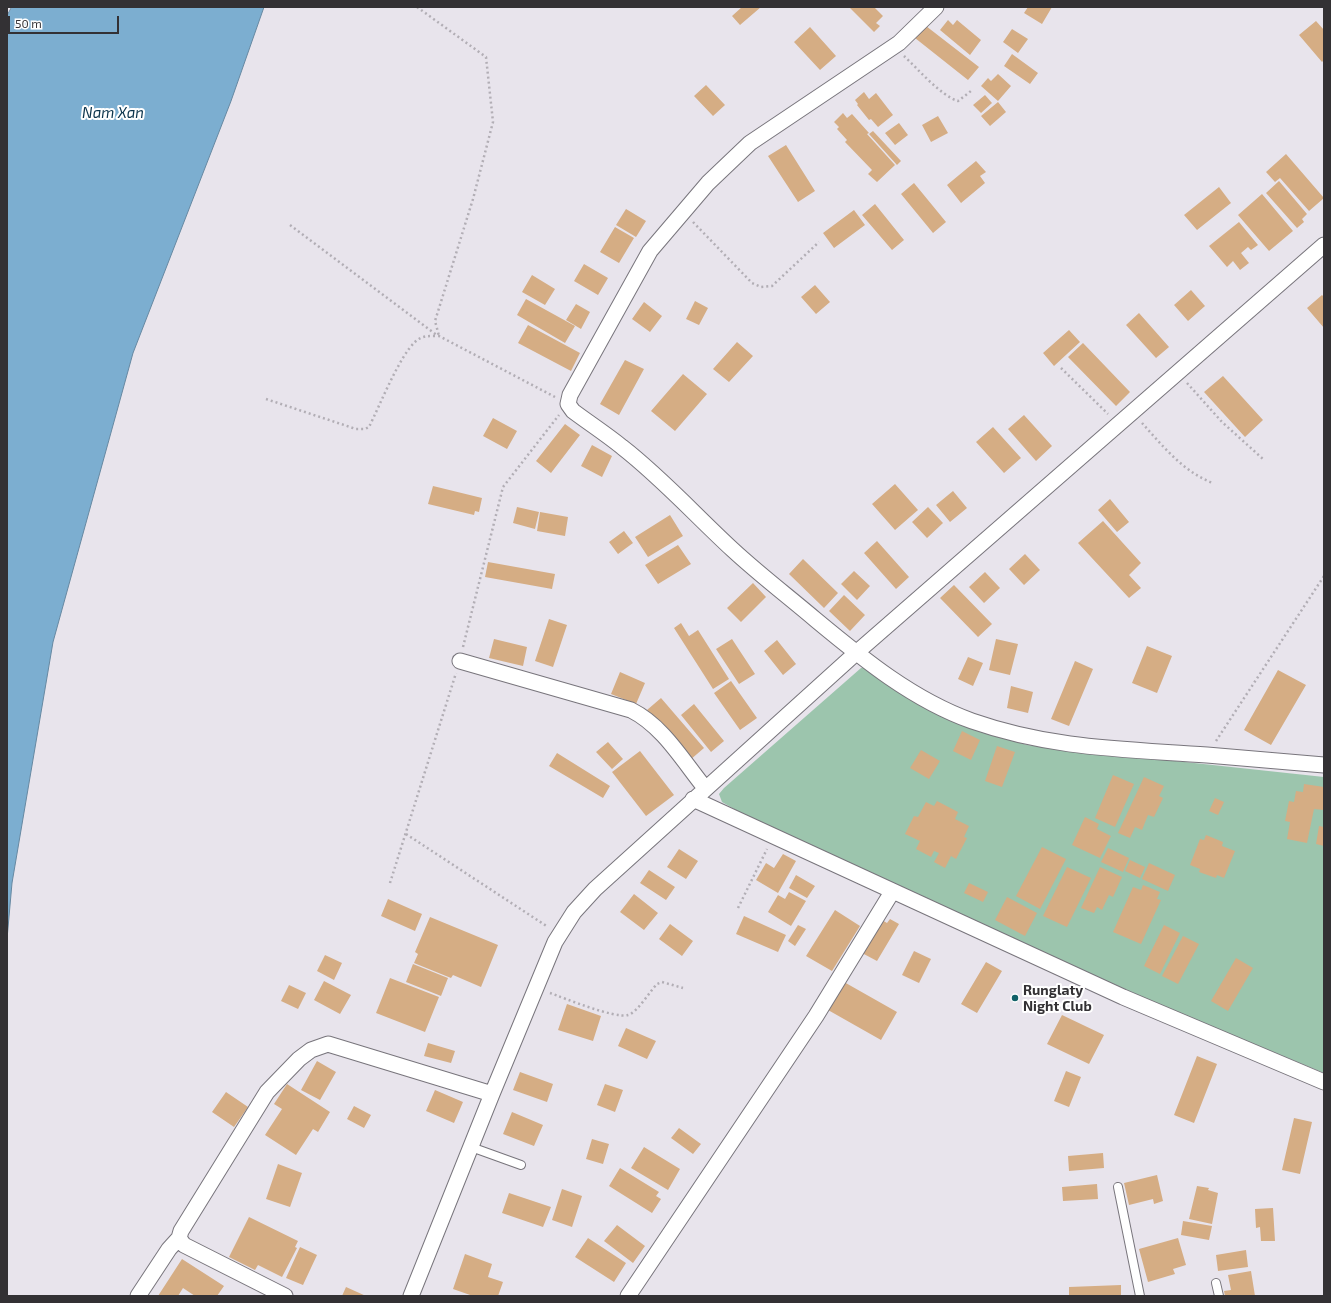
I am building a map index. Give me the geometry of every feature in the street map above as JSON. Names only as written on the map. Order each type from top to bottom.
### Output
[{"type":"street","points":[[936,7],[894,46],[750,142],[708,183],[650,251],[570,395],[568,404],[573,411],[623,447],[670,489],[734,551],[856,653],[919,697],[942,709],[971,721],[1013,734],[1061,744],[1105,750],[1207,755],[1324,765]]},
{"type":"street","points":[[411,1296],[536,988],[560,935],[574,912],[595,889],[692,799],[856,653],[1324,245]]},
{"type":"street","points":[[460,661],[631,710],[646,717],[705,788]]},
{"type":"street","points":[[692,799],[1123,997],[1324,1082]]},
{"type":"street","points":[[628,1296],[816,1016],[892,892]]},
{"type":"street","points":[[138,1296],[169,1249],[179,1238],[181,1231],[267,1092],[299,1059],[311,1050],[328,1044],[492,1094]]},
{"type":"street","points":[[179,1238],[184,1245],[285,1296]]},
{"type":"lane","points":[[471,1147],[521,1165]]},
{"type":"lane","points":[[1118,1188],[1140,1296]]},
{"type":"lane","points":[[1216,1283],[1219,1296]]},
{"type":"path","points":[[417,7],[486,57],[493,122],[473,199],[435,321],[439,336]]},
{"type":"path","points":[[894,46],[933,84],[954,100],[958,101],[971,91]]},
{"type":"path","points":[[683,212],[752,283],[761,287],[772,286],[819,242]]},
{"type":"path","points":[[290,225],[439,336],[568,404],[503,487],[460,661],[390,883]]},
{"type":"path","points":[[266,399],[356,429],[365,429],[369,427],[402,362],[416,342],[427,335],[439,336]]},
{"type":"path","points":[[1061,368],[1118,424]]},
{"type":"path","points":[[1177,372],[1222,422],[1263,459]]},
{"type":"path","points":[[1132,412],[1167,451],[1200,478],[1212,483]]},
{"type":"path","points":[[1207,755],[1324,576]]},
{"type":"path","points":[[406,834],[560,935]]},
{"type":"path","points":[[738,908],[773,836]]},
{"type":"path","points":[[536,988],[615,1015],[627,1016],[635,1011],[657,984],[662,982],[683,988]]},
{"type":"green space","points":[[865,667],[957,723],[1027,745],[1324,777],[1324,1073],[1174,1011],[777,834],[722,802],[719,794],[724,788],[861,668]]},
{"type":"water","name":"Nam Xan","points":[[12,7],[264,7],[231,101],[133,353],[53,642],[12,883],[7,939],[7,16]]},
{"type":"building","points":[[742,7],[761,7],[740,25],[732,16]]},
{"type":"building","points":[[849,7],[874,7],[883,16],[876,23],[880,26],[874,32]]},
{"type":"building","points":[[1028,7],[1052,7],[1042,24],[1024,13]]},
{"type":"building","points":[[948,20],[953,25],[957,20],[981,40],[970,55],[940,30]]},
{"type":"building","points":[[1316,21],[1324,30],[1324,60],[1322,62],[1299,35]]},
{"type":"building","points":[[926,26],[979,67],[968,80],[915,38]]},
{"type":"building","points":[[810,27],[836,56],[820,70],[794,42]]},
{"type":"building","points":[[1012,29],[1028,39],[1018,53],[1003,42]]},
{"type":"building","points":[[1012,54],[1038,73],[1030,84],[1004,66]]},
{"type":"building","points":[[998,74],[1011,86],[998,101],[981,86],[988,78],[991,81]]},
{"type":"building","points":[[706,85],[725,105],[713,116],[694,96]]},
{"type":"building","points":[[864,92],[869,99],[876,93],[893,115],[878,127],[871,119],[869,120],[857,105],[858,104],[855,100]]},
{"type":"building","points":[[985,95],[992,103],[981,113],[973,105]]},
{"type":"building","points":[[998,102],[1006,112],[990,126],[981,116]]},
{"type":"building","points":[[843,113],[847,118],[852,114],[869,133],[867,134],[895,165],[877,182],[868,174],[872,170],[845,142],[847,140],[837,129],[839,127],[834,122]]},
{"type":"building","points":[[938,116],[948,133],[931,142],[922,125]]},
{"type":"building","points":[[899,123],[908,135],[895,145],[885,133]]},
{"type":"building","points":[[873,131],[901,161],[897,165],[869,134]]},
{"type":"building","points":[[786,145],[815,191],[798,202],[768,156]]},
{"type":"building","points":[[1286,154],[1324,198],[1309,211],[1280,178],[1275,182],[1266,172]]},
{"type":"building","points":[[976,161],[986,172],[980,176],[985,183],[961,203],[947,185]]},
{"type":"building","points":[[1279,181],[1307,214],[1302,219],[1304,222],[1297,228],[1266,193]]},
{"type":"building","points":[[914,183],[946,222],[933,233],[901,194]]},
{"type":"building","points":[[1219,187],[1231,203],[1197,230],[1184,215]]},
{"type":"building","points":[[1262,194],[1293,231],[1269,251],[1238,215]]},
{"type":"building","points":[[875,204],[904,240],[892,250],[862,215]]},
{"type":"building","points":[[626,209],[646,221],[636,237],[616,225]]},
{"type":"building","points":[[854,210],[865,225],[834,248],[823,233]]},
{"type":"building","points":[[1239,222],[1258,245],[1251,250],[1248,247],[1241,253],[1249,263],[1240,270],[1233,261],[1227,267],[1209,246]]},
{"type":"building","points":[[615,227],[634,238],[619,263],[600,252]]},
{"type":"building","points":[[584,264],[608,278],[598,295],[574,281]]},
{"type":"building","points":[[532,275],[555,289],[545,305],[522,292]]},
{"type":"building","points":[[815,285],[830,302],[816,314],[801,297]]},
{"type":"building","points":[[1191,290],[1205,306],[1188,321],[1174,305]]},
{"type":"building","points":[[1322,295],[1324,297],[1324,328],[1307,308]]},
{"type":"building","points":[[526,299],[575,326],[565,343],[517,315]]},
{"type":"building","points":[[695,301],[708,308],[699,325],[686,319]]},
{"type":"building","points":[[644,302],[662,316],[650,332],[632,319]]},
{"type":"building","points":[[576,304],[590,312],[581,329],[566,320]]},
{"type":"building","points":[[1139,313],[1169,347],[1156,358],[1126,325]]},
{"type":"building","points":[[528,325],[580,353],[571,371],[518,343]]},
{"type":"building","points":[[1069,330],[1080,342],[1054,366],[1043,353]]},
{"type":"building","points":[[737,342],[753,356],[729,382],[713,369]]},
{"type":"building","points":[[1083,343],[1130,392],[1116,406],[1068,357]]},
{"type":"building","points":[[625,360],[644,369],[619,415],[600,404]]},
{"type":"building","points":[[683,374],[707,394],[675,431],[651,411]]},
{"type":"building","points":[[1223,376],[1263,420],[1245,437],[1204,392]]},
{"type":"building","points":[[1024,415],[1052,446],[1036,461],[1008,429]]},
{"type":"building","points":[[493,418],[517,431],[507,449],[483,436]]},
{"type":"building","points":[[565,424],[580,435],[551,473],[536,461]]},
{"type":"building","points":[[993,427],[1021,458],[1004,473],[976,442]]},
{"type":"building","points":[[592,445],[612,456],[602,477],[581,466]]},
{"type":"building","points":[[895,484],[918,510],[895,530],[872,504]]},
{"type":"building","points":[[433,486],[482,498],[479,512],[475,511],[474,515],[428,504]]},
{"type":"building","points":[[953,491],[967,508],[950,522],[936,505]]},
{"type":"building","points":[[1110,499],[1129,522],[1117,532],[1098,510]]},
{"type":"building","points":[[517,507],[539,512],[535,529],[513,523]]},
{"type":"building","points":[[928,507],[943,523],[927,538],[912,522]]},
{"type":"building","points":[[540,512],[568,517],[565,536],[537,531]]},
{"type":"building","points":[[670,515],[683,536],[648,557],[635,537]]},
{"type":"building","points":[[1103,521],[1141,563],[1129,575],[1141,588],[1129,598],[1078,543]]},
{"type":"building","points":[[624,531],[633,543],[618,554],[609,542]]},
{"type":"building","points":[[877,541],[909,577],[896,589],[864,553]]},
{"type":"building","points":[[678,545],[691,564],[658,584],[645,565]]},
{"type":"building","points":[[1025,554],[1040,570],[1024,585],[1009,569]]},
{"type":"building","points":[[803,559],[838,593],[824,608],[789,574]]},
{"type":"building","points":[[488,562],[555,574],[552,589],[485,577]]},
{"type":"building","points":[[854,571],[870,586],[857,600],[841,584]]},
{"type":"building","points":[[985,572],[1000,588],[984,603],[969,587]]},
{"type":"building","points":[[753,583],[766,597],[741,622],[727,608]]},
{"type":"building","points":[[954,585],[992,624],[978,637],[940,598]]},
{"type":"building","points":[[844,595],[865,615],[850,631],[829,611]]},
{"type":"building","points":[[549,619],[567,625],[553,667],[535,661]]},
{"type":"building","points":[[681,623],[689,636],[698,630],[729,679],[713,689],[674,628]]},
{"type":"building","points":[[494,639],[527,647],[523,666],[489,658]]},
{"type":"building","points":[[732,639],[755,674],[739,684],[716,649]]},
{"type":"building","points":[[996,639],[1018,644],[1010,675],[989,670]]},
{"type":"building","points":[[777,640],[796,664],[783,675],[764,651]]},
{"type":"building","points":[[1147,646],[1172,656],[1157,693],[1132,683]]},
{"type":"building","points":[[968,657],[983,663],[973,686],[958,679]]},
{"type":"building","points":[[1075,661],[1093,669],[1069,726],[1051,719]]},
{"type":"building","points":[[1278,670],[1306,685],[1271,745],[1244,730]]},
{"type":"building","points":[[620,672],[645,683],[636,704],[611,694]]},
{"type":"building","points":[[731,681],[757,718],[740,730],[714,693]]},
{"type":"building","points":[[1011,686],[1033,692],[1028,713],[1007,708]]},
{"type":"building","points":[[661,698],[704,748],[690,760],[647,710]]},
{"type":"building","points":[[694,704],[724,741],[711,752],[681,715]]},
{"type":"building","points":[[962,731],[980,740],[971,760],[953,751]]},
{"type":"building","points":[[608,742],[623,759],[612,769],[596,752]]},
{"type":"building","points":[[997,746],[1015,752],[1002,787],[985,781]]},
{"type":"building","points":[[921,750],[940,761],[929,779],[910,768]]},
{"type":"building","points":[[640,751],[674,795],[646,816],[612,772]]},
{"type":"building","points":[[557,753],[610,786],[603,798],[549,766]]},
{"type":"building","points":[[1113,775],[1134,784],[1115,827],[1095,818]]},
{"type":"building","points":[[1144,777],[1164,786],[1159,796],[1163,798],[1154,817],[1148,815],[1142,830],[1135,827],[1130,838],[1118,833]]},
{"type":"building","points":[[1304,784],[1324,787],[1324,810],[1314,809],[1307,843],[1287,839],[1290,822],[1285,821],[1289,801],[1294,802],[1296,791],[1303,792]]},
{"type":"building","points":[[1215,798],[1224,802],[1218,815],[1209,811]]},
{"type":"building","points":[[937,801],[958,812],[955,819],[969,826],[964,837],[967,838],[956,859],[951,856],[945,868],[934,862],[939,853],[934,851],[931,857],[916,849],[920,841],[905,834],[914,816],[918,817],[926,802],[934,806]]},
{"type":"building","points":[[1085,817],[1099,824],[1097,829],[1111,836],[1100,858],[1072,845]]},
{"type":"building","points":[[1319,826],[1324,827],[1324,846],[1316,844]]},
{"type":"building","points":[[1206,835],[1223,842],[1222,846],[1235,851],[1224,878],[1217,875],[1216,878],[1199,872],[1200,869],[1190,865],[1200,839],[1204,840]]},
{"type":"building","points":[[1042,847],[1066,859],[1040,909],[1016,896]]},
{"type":"building","points":[[1108,848],[1129,858],[1123,872],[1101,862]]},
{"type":"building","points":[[679,849],[698,861],[686,879],[667,867]]},
{"type":"building","points":[[783,854],[796,861],[778,893],[756,880],[766,863],[774,868]]},
{"type":"building","points":[[1130,860],[1145,867],[1140,878],[1125,871]]},
{"type":"building","points":[[1149,863],[1175,875],[1168,891],[1142,879]]},
{"type":"building","points":[[1067,867],[1091,878],[1067,927],[1043,916]]},
{"type":"building","points":[[1100,867],[1122,877],[1113,897],[1109,895],[1102,910],[1097,907],[1094,913],[1081,908]]},
{"type":"building","points":[[649,870],[675,887],[666,900],[640,883]]},
{"type":"building","points":[[796,875],[815,886],[807,898],[789,888]]},
{"type":"building","points":[[969,883],[988,892],[983,902],[964,893]]},
{"type":"building","points":[[1143,885],[1160,892],[1157,899],[1161,900],[1141,944],[1113,932],[1133,887],[1141,890]]},
{"type":"building","points":[[789,892],[806,901],[791,926],[768,912],[778,895],[785,899]]},
{"type":"building","points":[[634,894],[658,913],[644,930],[620,912]]},
{"type":"building","points":[[1007,897],[1037,913],[1025,936],[995,920]]},
{"type":"building","points":[[388,899],[422,914],[415,931],[381,916]]},
{"type":"building","points":[[835,910],[860,926],[832,971],[806,956]]},
{"type":"building","points":[[744,916],[786,935],[778,952],[736,934]]},
{"type":"building","points":[[430,917],[498,945],[481,987],[453,975],[451,978],[414,963],[418,954],[415,952]]},
{"type":"building","points":[[890,919],[899,924],[877,961],[862,953],[882,920],[887,923]]},
{"type":"building","points":[[670,924],[693,941],[682,956],[659,939]]},
{"type":"building","points":[[798,925],[806,929],[795,946],[788,941]]},
{"type":"building","points":[[1164,925],[1180,933],[1160,974],[1144,966]]},
{"type":"building","points":[[1183,936],[1199,944],[1178,984],[1162,976]]},
{"type":"building","points":[[914,951],[931,959],[919,983],[902,975]]},
{"type":"building","points":[[325,955],[342,963],[334,980],[317,971]]},
{"type":"building","points":[[1236,958],[1253,968],[1228,1011],[1211,1001]]},
{"type":"building","points":[[986,962],[1002,971],[977,1013],[961,1004]]},
{"type":"building","points":[[413,964],[448,978],[441,996],[406,982]]},
{"type":"building","points":[[390,978],[439,997],[425,1032],[376,1013]]},
{"type":"building","points":[[324,981],[351,995],[340,1014],[314,1000]]},
{"type":"building","points":[[844,982],[897,1012],[881,1040],[828,1010]]},
{"type":"building","points":[[289,985],[306,993],[298,1009],[281,1001]]},
{"type":"building","points":[[567,1004],[601,1016],[593,1041],[558,1030]]},
{"type":"building","points":[[1062,1015],[1104,1035],[1089,1064],[1047,1044]]},
{"type":"building","points":[[626,1028],[656,1041],[647,1059],[618,1046]]},
{"type":"building","points":[[428,1043],[455,1051],[451,1063],[424,1056]]},
{"type":"building","points":[[1197,1056],[1217,1064],[1194,1123],[1174,1115]]},
{"type":"building","points":[[317,1061],[336,1072],[320,1100],[301,1090]]},
{"type":"building","points":[[1066,1071],[1081,1077],[1069,1107],[1054,1101]]},
{"type":"building","points":[[520,1072],[553,1084],[547,1102],[513,1090]]},
{"type":"building","points":[[287,1084],[330,1112],[318,1132],[313,1129],[296,1155],[265,1135],[282,1109],[274,1104]]},
{"type":"building","points":[[605,1084],[623,1090],[615,1112],[597,1105]]},
{"type":"building","points":[[435,1090],[463,1102],[454,1123],[426,1111]]},
{"type":"building","points":[[226,1092],[248,1107],[234,1127],[212,1112]]},
{"type":"building","points":[[354,1106],[371,1115],[364,1128],[347,1119]]},
{"type":"building","points":[[512,1112],[543,1125],[534,1146],[503,1134]]},
{"type":"building","points":[[1294,1118],[1312,1122],[1300,1174],[1282,1170]]},
{"type":"building","points":[[679,1128],[701,1144],[693,1154],[671,1138]]},
{"type":"building","points":[[592,1139],[609,1144],[603,1164],[586,1159]]},
{"type":"building","points":[[644,1147],[680,1169],[668,1190],[631,1168]]},
{"type":"building","points":[[1103,1153],[1104,1168],[1069,1171],[1068,1156]]},
{"type":"building","points":[[278,1164],[302,1173],[290,1207],[266,1199]]},
{"type":"building","points":[[620,1168],[659,1192],[656,1196],[661,1199],[652,1213],[609,1186]]},
{"type":"building","points":[[1157,1175],[1163,1201],[1154,1204],[1153,1199],[1129,1205],[1124,1183]]},
{"type":"building","points":[[1097,1184],[1098,1199],[1063,1201],[1062,1187]]},
{"type":"building","points":[[1197,1186],[1209,1188],[1208,1190],[1218,1193],[1212,1224],[1189,1219]]},
{"type":"building","points":[[562,1189],[582,1196],[572,1227],[552,1220]]},
{"type":"building","points":[[509,1193],[551,1207],[543,1227],[502,1213]]},
{"type":"building","points":[[1273,1208],[1275,1241],[1261,1241],[1260,1227],[1256,1228],[1255,1209]]},
{"type":"building","points":[[249,1217],[298,1241],[295,1247],[297,1248],[282,1277],[258,1265],[255,1270],[229,1257]]},
{"type":"building","points":[[1183,1221],[1212,1226],[1209,1240],[1181,1235]]},
{"type":"building","points":[[617,1225],[645,1246],[633,1263],[604,1241]]},
{"type":"building","points":[[588,1238],[626,1263],[614,1282],[575,1257]]},
{"type":"building","points":[[1178,1238],[1186,1265],[1173,1269],[1175,1274],[1148,1282],[1139,1249]]},
{"type":"building","points":[[300,1247],[317,1255],[303,1285],[286,1278]]},
{"type":"building","points":[[1246,1250],[1248,1267],[1218,1271],[1216,1255]]},
{"type":"building","points":[[465,1254],[492,1264],[488,1277],[503,1282],[498,1296],[473,1296],[453,1289]]},
{"type":"building","points":[[182,1259],[224,1286],[217,1296],[195,1296],[183,1288],[178,1296],[158,1296]]},
{"type":"building","points":[[1251,1271],[1255,1296],[1225,1296],[1224,1291],[1231,1290],[1228,1275]]},
{"type":"building","points":[[1121,1285],[1121,1296],[1069,1296],[1069,1287]]},
{"type":"building","points":[[346,1287],[366,1296],[342,1296]]},
{"type":"place","name":"Runglaty Night Club","points":[[1015,998]]}]
